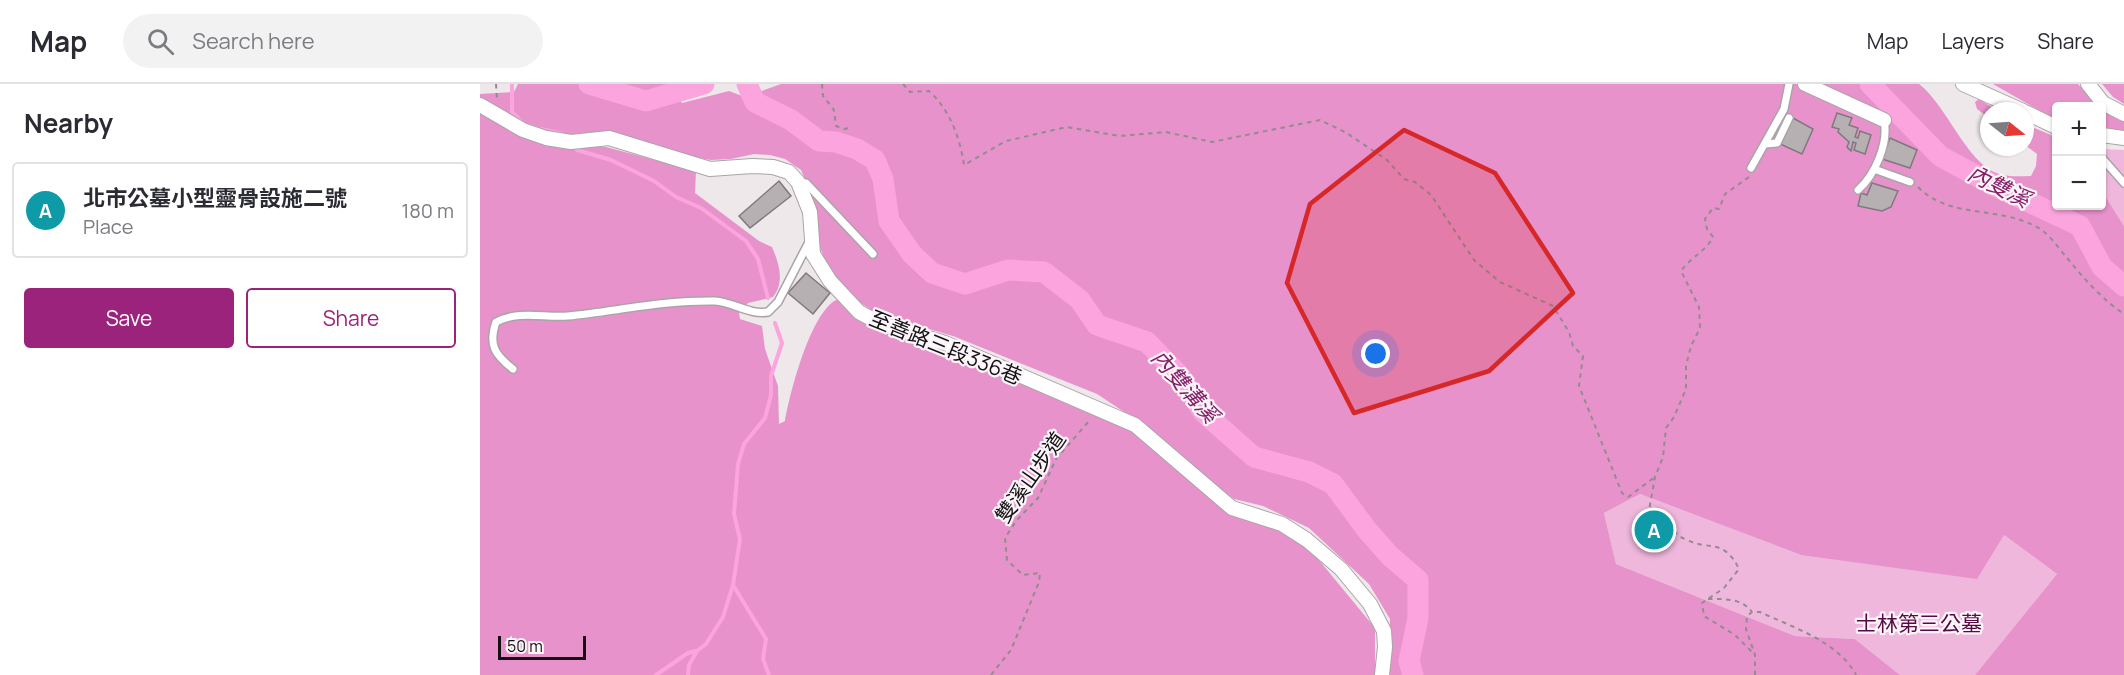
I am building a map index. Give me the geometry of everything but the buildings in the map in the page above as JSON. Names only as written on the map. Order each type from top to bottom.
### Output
[{"type":"street","points":[[1804,84],[1884,120]]},
{"type":"street","points":[[1963,84],[2004,102]]},
{"type":"street","points":[[2088,84],[2103,104],[2124,114]]},
{"type":"street","points":[[480,105],[523,130],[546,138],[571,142],[609,138],[710,170],[772,167],[789,172],[798,182]]},
{"type":"street","points":[[2034,116],[2052,125]]},
{"type":"street","points":[[2106,136],[2124,138]]},
{"type":"street","name":"至善路三段336巷","points":[[798,182],[810,212],[813,254],[830,281],[860,312],[880,324],[945,343],[1135,425],[1232,508],[1282,524],[1307,540],[1341,570],[1370,604],[1384,631],[1382,675]]},
{"type":"lane","points":[[1751,168],[1784,109],[1789,84]]},
{"type":"lane","points":[[1765,144],[1777,143],[1789,118]]},
{"type":"lane","points":[[1858,190],[1871,179],[1887,131],[1884,120]]},
{"type":"lane","points":[[2106,163],[2124,183]]},
{"type":"lane","points":[[1874,169],[1910,182]]},
{"type":"lane","points":[[798,182],[806,183],[833,215],[873,254]]},
{"type":"lane","points":[[513,369],[494,351],[491,336],[496,322],[508,316],[566,316],[676,301],[718,301],[756,314],[768,312],[778,302],[812,237]]},
{"type":"path","points":[[822,84],[823,96],[834,110],[837,126],[844,129],[849,128]]},
{"type":"path","points":[[903,84],[910,92],[929,91],[944,107],[961,143],[964,165],[1006,141],[1066,127],[1119,136],[1166,132],[1212,142],[1320,120],[1346,132],[1387,160],[1404,179],[1415,182],[1431,195],[1474,260],[1500,282],[1553,306],[1569,332],[1573,346],[1583,356],[1579,386],[1622,493],[1628,497],[1655,477]]},
{"type":"path","points":[[1751,168],[1750,176],[1725,194],[1719,209],[1713,208],[1705,219],[1707,229],[1713,237],[1708,246],[1688,260],[1681,271],[1699,307],[1700,328],[1691,346],[1686,366],[1686,389],[1674,417],[1666,428],[1663,457],[1655,477],[1648,516],[1660,517],[1673,525],[1676,532],[1687,541],[1722,548],[1734,558],[1739,569],[1724,588],[1701,607],[1704,616],[1735,635],[1755,655]]},
{"type":"path","points":[[1910,182],[1926,196],[1952,208],[2014,219],[2043,231],[2085,280],[2124,314]]},
{"type":"path","name":"雙溪山步道","points":[[991,675],[1011,650],[1040,582],[1040,573],[1023,575],[1007,560],[1005,538],[1016,521],[1038,498],[1056,459],[1100,409]]},
{"type":"path","points":[[1708,599],[1728,599],[1746,604],[1752,612]]},
{"type":"path","points":[[1755,675],[1755,655],[1746,623],[1747,616],[1752,612],[1760,612],[1822,642],[1852,666],[1856,675]]},
{"type":"highlighted area","points":[[1404,130],[1495,173],[1573,293],[1489,371],[1354,413],[1287,283],[1310,204]]},
{"type":"green space","points":[[2106,149],[2124,150],[2124,226],[2106,197]]},
{"type":"green space","name":"士林第三公墓","points":[[1640,494],[1801,555],[2004,535],[2057,574],[1975,675],[1900,675],[1855,639],[1795,636],[1616,564],[1604,513]]},
{"type":"shaded area","points":[[518,84],[674,84],[670,86],[682,103],[729,91],[745,97],[781,84],[1919,84],[1930,94],[1979,161],[2003,175],[2031,176],[2036,166],[2037,154],[2034,152],[2034,128],[2052,135],[2052,210],[2106,210],[2106,197],[2124,226],[2124,675],[1975,675],[2057,574],[2004,535],[1977,579],[1801,555],[1640,494],[1604,513],[1616,564],[1795,636],[1855,639],[1900,675],[1389,675],[1390,619],[1369,584],[1309,528],[1263,506],[1234,499],[1194,469],[1141,423],[1097,394],[953,336],[877,314],[861,303],[836,279],[825,260],[817,240],[816,206],[801,170],[785,159],[754,154],[711,160],[559,134],[523,122],[480,98],[480,94],[514,92]]},
{"type":"shaded area","points":[[1993,84],[2078,84],[2096,102],[2052,102],[2052,118],[2034,107],[2034,102],[2024,102]]},
{"type":"shaded area","points":[[2102,84],[2124,84],[2124,104],[2113,97]]},
{"type":"shaded area","points":[[1979,99],[1984,102],[1980,102],[1980,111],[1977,109],[1975,102]]},
{"type":"shaded area","points":[[480,108],[570,147],[606,147],[696,171],[695,193],[759,241],[772,247],[780,272],[777,291],[773,297],[748,303],[739,313],[740,319],[762,326],[765,349],[778,386],[779,424],[785,421],[791,392],[803,355],[818,321],[836,300],[842,301],[1133,431],[1228,513],[1279,528],[1304,542],[1375,628],[1375,675],[480,675]]},
{"type":"shaded area","points":[[2106,111],[2124,122],[2124,133],[2106,131]]},
{"type":"waterway","name":"內雙溪","points":[[589,84],[646,101],[704,84]]},
{"type":"waterway","name":"內雙溝溪","points":[[747,84],[755,102],[791,120],[819,141],[836,142],[857,149],[875,160],[883,179],[889,221],[912,254],[932,273],[965,284],[1008,270],[1044,272],[1080,300],[1097,325],[1147,342],[1181,377],[1203,412],[1254,457],[1309,472],[1333,484],[1367,530],[1390,556],[1418,580],[1418,618],[1409,661],[1413,675]]},
{"type":"waterway","name":"內雙溪","points":[[1870,84],[1940,156],[1997,187],[2080,226],[2102,267],[2124,286]]},
{"type":"waterway","points":[[512,85],[512,112],[523,123]]},
{"type":"waterway","points":[[541,129],[563,134]]},
{"type":"waterway","points":[[577,150],[611,160],[654,181],[676,197],[701,208],[746,241],[758,259],[768,298]]},
{"type":"waterway","points":[[688,675],[689,665],[697,651],[706,644],[723,617],[733,585],[740,539],[734,514],[738,464],[744,444],[765,418],[771,395],[771,376],[782,343],[775,323]]},
{"type":"waterway","points":[[733,585],[766,639],[763,659],[769,675]]},
{"type":"waterway","points":[[656,675],[688,653],[696,651]]},
{"type":"place","name":"北市公墓小型靈骨設施二號","points":[[1654,530]]}]
